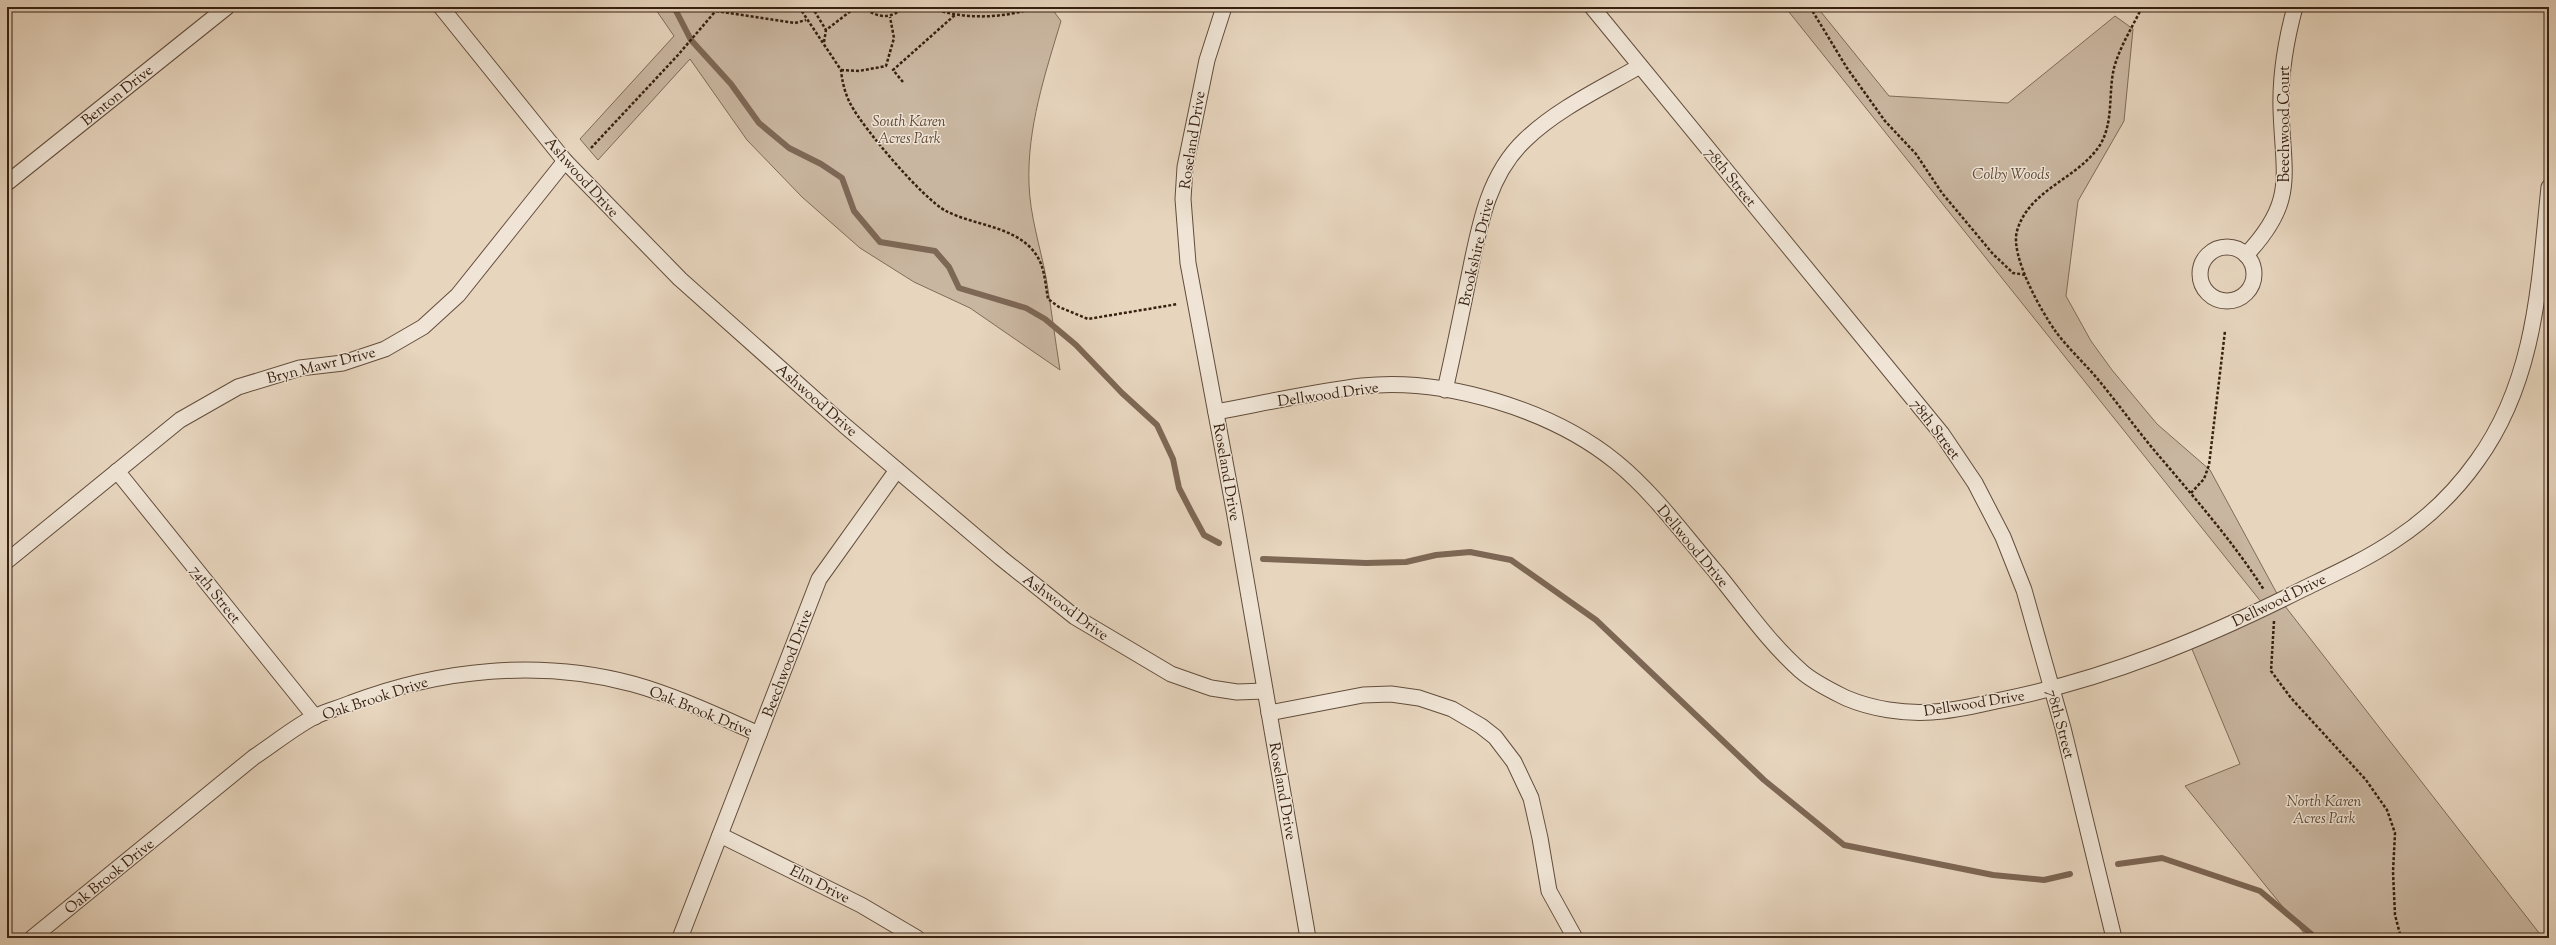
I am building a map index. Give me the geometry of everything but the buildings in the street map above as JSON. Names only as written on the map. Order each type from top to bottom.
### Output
[{"type":"street","name":"Benton Drive","points":[[7,183],[227,7]]},
{"type":"street","name":"Ashwood Drive","points":[[441,7],[565,161],[680,279],[897,470],[1053,600],[1098,632],[1190,682],[1237,692],[1265,691]]},
{"type":"street","name":"Roseland Drive","points":[[1224,7],[1207,60],[1195,113],[1185,167],[1183,199],[1193,294],[1216,412],[1308,938]]},
{"type":"street","name":"78th Street","points":[[1592,7],[1942,434],[1975,483],[2003,536],[2024,590],[2052,690],[2114,938]]},
{"type":"street","name":"Beechwood Court","points":[[2246,255],[2266,234],[2281,204],[2286,170],[2281,109],[2282,71],[2295,7]]},
{"type":"street","name":"Brookshire Drive","points":[[1445,390],[1478,230],[1487,197],[1503,166],[1525,140],[1555,116],[1640,66]]},
{"type":"street","name":"Bryn Mawr Drive","points":[[7,561],[180,420],[238,387],[300,368],[343,363],[385,349],[423,327],[458,295],[565,161]]},
{"type":"street","name":"Dellwood Drive","points":[[1216,412],[1364,386],[1396,385],[1445,390],[1498,400],[1547,421],[1594,446],[1619,464],[1662,508],[1804,675],[1848,698],[1888,710],[1930,712],[2052,690],[2142,661],[2270,606],[2362,560],[2395,540],[2425,517],[2446,498],[2477,462],[2498,429],[2514,395],[2527,356],[2535,318],[2549,187]]},
{"type":"street","name":"Beechwood Drive","points":[[680,938],[819,579],[897,470]]},
{"type":"street","name":"74th Street","points":[[117,471],[315,717]]},
{"type":"street","name":"Oak Brook Drive","points":[[32,938],[254,757],[315,717],[370,696],[415,682],[462,673],[508,670],[583,673],[633,684],[701,708],[759,734]]},
{"type":"street","points":[[1269,713],[1357,696],[1391,694],[1419,698],[1452,708],[1481,726],[1495,737],[1514,762],[1531,798],[1540,838],[1549,891],[1575,938]]},
{"type":"street","name":"Elm Drive","points":[[720,835],[861,905],[917,938]]},
{"type":"path","points":[[591,148],[678,56],[719,7]]},
{"type":"path","points":[[799,7],[806,20],[824,42],[841,70],[842,80],[851,104],[876,142],[918,186],[945,210],[1017,237],[1029,246],[1041,264],[1048,299],[1059,307],[1088,319],[1178,304]]},
{"type":"path","points":[[812,7],[826,30],[824,42]]},
{"type":"path","points":[[826,30],[856,7]]},
{"type":"path","points":[[862,7],[877,16],[890,17],[906,7]]},
{"type":"path","points":[[928,7],[978,17],[1001,16],[1037,7]]},
{"type":"path","points":[[1810,7],[1847,68],[1885,121],[1916,154],[1942,193],[1993,254],[2013,273],[2026,275]]},
{"type":"path","points":[[2142,7],[2125,37],[2114,67],[2110,86],[2110,107],[2100,144],[2087,159],[2040,196],[2021,219],[2016,234],[2018,253],[2031,292],[2056,332],[2192,494],[2264,589],[2275,626],[2271,671],[2291,698],[2366,780],[2388,810],[2395,833],[2393,872],[2395,915],[2401,938]]},
{"type":"path","points":[[716,11],[795,23],[806,20]]},
{"type":"path","points":[[893,70],[957,14]]},
{"type":"path","points":[[886,66],[894,38],[890,17]]},
{"type":"path","points":[[841,70],[859,71],[886,66],[893,70],[903,82]]},
{"type":"path","points":[[2192,494],[2204,479],[2210,465],[2225,331]]},
{"type":"green space","name":"South Karen Acres Park","points":[[654,7],[1054,7],[1052,9],[1061,21],[1038,101],[1031,142],[1029,184],[1031,208],[1046,277],[1060,370],[970,308],[914,282],[860,248],[802,197],[747,140],[690,59],[598,160],[580,139],[674,36]]},
{"type":"green space","points":[[1785,7],[1817,7],[1889,96],[2008,103],[2115,16],[2133,29],[2124,121],[2078,201],[2066,296],[2091,341],[2112,370],[2157,424],[2210,470],[2281,601],[2543,938],[2308,938],[2185,786],[2240,764],[2189,642],[2266,608]]},
{"type":"waterway","points":[[674,7],[691,40],[731,84],[759,123],[789,148],[821,164],[842,178],[854,211],[880,242],[935,251],[949,267],[959,288],[1026,308],[1045,319],[1076,345],[1122,393],[1157,425],[1173,459],[1179,488],[1192,513],[1204,535],[1219,543]]},
{"type":"waterway","points":[[1263,559],[1366,563],[1406,562],[1436,555],[1470,552],[1511,560],[1596,620],[1764,780],[1844,845],[1993,875],[2044,880],[2070,874]]},
{"type":"waterway","points":[[2118,864],[2162,858],[2260,891],[2316,938]]},
{"type":"park label","name":"Colby Woods","points":[[2011,174]]},
{"type":"park label","name":"North Karen Acres Park","points":[[2324,810]]}]
